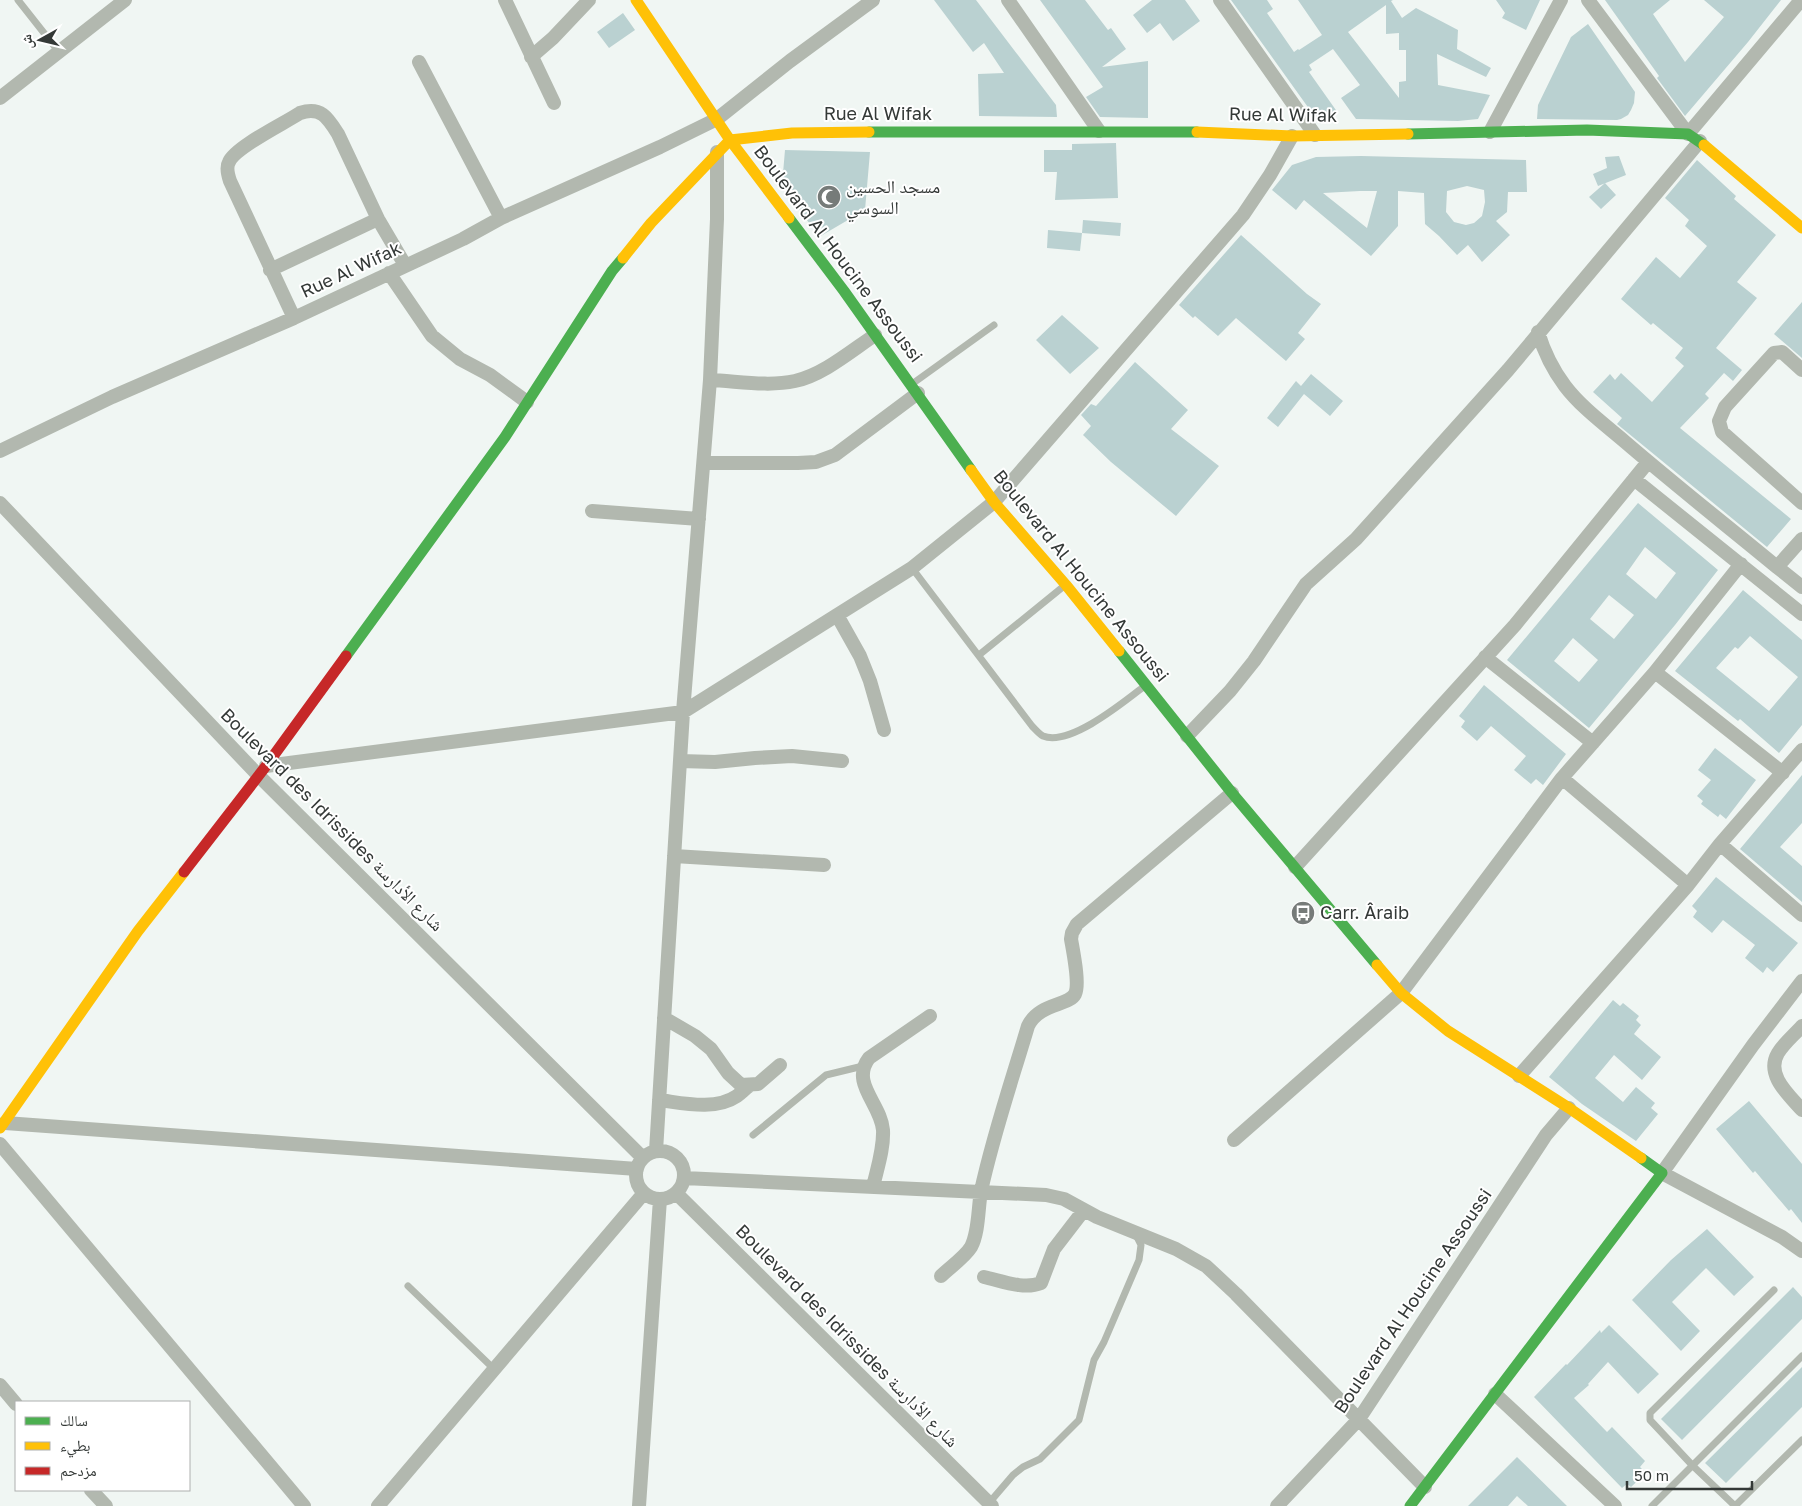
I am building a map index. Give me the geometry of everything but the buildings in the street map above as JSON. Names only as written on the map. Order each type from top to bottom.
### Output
[{"type":"street","points":[[0,98],[125,0]]},
{"type":"street","points":[[505,0],[554,102]]},
{"type":"street","points":[[531,56],[553,38],[589,0]]},
{"type":"street","name":"Boulevard Al Houcine Assoussi","points":[[636,0],[730,140],[844,291],[994,502],[1066,585],[1232,793],[1401,993],[1448,1031],[1569,1108],[1662,1173]]},
{"type":"street","name":"Rue Al Wifak","points":[[0,451],[112,397],[294,318],[463,239],[501,218],[660,147],[717,119],[790,61],[873,0]]},
{"type":"street","points":[[1008,0],[1099,131]]},
{"type":"street","points":[[1220,0],[1315,135]]},
{"type":"street","points":[[1490,132],[1561,0]]},
{"type":"street","points":[[1588,0],[1688,134],[1801,0]]},
{"type":"street","points":[[419,62],[501,218]]},
{"type":"street","points":[[294,318],[230,181],[228,162],[242,148],[300,113],[317,111],[331,123],[378,219],[405,265]]},
{"type":"street","name":"Rue Al Wifak","points":[[730,140],[792,133],[1099,131],[1198,132],[1292,136],[1587,130],[1688,134],[1700,141],[1802,228]]},
{"type":"street","points":[[262,771],[683,712],[912,568],[994,502],[1243,214],[1270,175],[1292,136]]},
{"type":"street","points":[[2,1126],[138,931],[262,771],[505,436],[591,302],[631,246],[730,140]]},
{"type":"street","points":[[1187,736],[1230,691],[1254,661],[1306,584],[1356,539],[1508,370],[1700,141]]},
{"type":"street","points":[[2,1126],[645,1160],[665,1151],[673,1154],[680,1161],[684,1169],[682,1186],[676,1194],[660,1200],[644,1193],[636,1178],[645,1160],[659,1100],[683,712],[710,380],[717,219],[717,152]]},
{"type":"street","points":[[270,270],[378,219]]},
{"type":"street","points":[[389,273],[432,336],[460,359],[490,375],[527,402]]},
{"type":"street","points":[[1538,332],[1544,352],[1566,387],[1579,402],[1648,462],[1802,588]]},
{"type":"street","points":[[710,380],[775,383],[795,381],[816,373],[875,335]]},
{"type":"street","points":[[1802,370],[1782,352],[1774,353],[1725,407],[1719,421],[1722,432],[1802,503]]},
{"type":"street","points":[[704,462],[798,464],[816,462],[835,454],[914,389]]},
{"type":"street","points":[[1295,867],[1515,625],[1648,462]]},
{"type":"street","points":[[1634,479],[1802,614]]},
{"type":"street","name":"Boulevard des Idrissides شارع الأدارسة","points":[[0,503],[645,1160]]},
{"type":"street","points":[[592,511],[699,519]]},
{"type":"street","points":[[1777,567],[1802,539]]},
{"type":"street","points":[[1234,1140],[1401,993],[1562,778],[1655,672],[1741,564]]},
{"type":"street","points":[[837,615],[860,656],[870,681],[884,730]]},
{"type":"street","points":[[1485,657],[1593,743]]},
{"type":"street","points":[[1655,672],[1783,773]]},
{"type":"street","points":[[1519,1076],[1688,885],[1720,844],[1802,750]]},
{"type":"street","points":[[680,761],[715,762],[792,756],[842,761]]},
{"type":"street","points":[[1562,778],[1688,885]]},
{"type":"street","points":[[941,1276],[971,1246],[977,1222],[981,1192],[994,1141],[1032,1017],[1039,1012],[1072,998],[1076,992],[1071,939],[1077,924],[1232,793]]},
{"type":"street","points":[[1720,844],[1802,915]]},
{"type":"street","points":[[674,856],[824,865]]},
{"type":"street","points":[[1410,1506],[1662,1173],[1753,1046],[1802,982]]},
{"type":"street","points":[[873,1187],[882,1148],[883,1130],[880,1116],[863,1082],[863,1066],[869,1058],[930,1016]]},
{"type":"street","points":[[664,1018],[695,1036],[710,1048],[728,1073],[741,1084],[749,1086],[758,1084],[780,1065]]},
{"type":"street","points":[[1802,1026],[1778,1053],[1775,1072],[1779,1084],[1802,1110]]},
{"type":"street","points":[[659,1100],[706,1105],[736,1097],[749,1086]]},
{"type":"street","name":"Boulevard Al Houcine Assoussi","points":[[1277,1506],[1358,1418],[1546,1135],[1569,1108]]},
{"type":"street","points":[[0,1144],[304,1506]]},
{"type":"street","points":[[1662,1173],[1782,1237],[1802,1251]]},
{"type":"street","points":[[684,1178],[1046,1195],[1064,1199],[1097,1217],[1176,1249],[1206,1266],[1236,1294],[1425,1487]]},
{"type":"street","points":[[378,1506],[644,1193]]},
{"type":"street","name":"Boulevard des Idrissides شارع الأدارسة","points":[[676,1194],[991,1504]]},
{"type":"street","points":[[639,1506],[660,1200]]},
{"type":"street","points":[[984,1277],[1023,1285],[1041,1283],[1054,1249],[1084,1210]]},
{"type":"street","points":[[0,1385],[15,1403]]},
{"type":"street","points":[[1496,1394],[1614,1506]]},
{"type":"street","points":[[93,1491],[106,1506]]},
{"type":"lane","points":[[18,0],[59,52]]},
{"type":"lane","points":[[914,389],[994,325]]},
{"type":"lane","points":[[912,568],[1032,726],[1043,736],[1054,737],[1071,734],[1105,716],[1146,685]]},
{"type":"lane","points":[[979,655],[1066,585]]},
{"type":"lane","points":[[753,1135],[826,1075],[863,1066]]},
{"type":"lane","points":[[991,1504],[1013,1474],[1023,1467],[1040,1460],[1079,1420],[1094,1360],[1104,1342],[1139,1260],[1141,1244],[1134,1232]]},
{"type":"lane","points":[[408,1286],[494,1369]]},
{"type":"lane","points":[[1774,1290],[1650,1413],[1650,1420],[1693,1466],[1734,1505],[1802,1440]]},
{"type":"lane","points":[[1652,1506],[1802,1356]]},
{"type":"traffic: fast","points":[[1408,134],[1587,130],[1688,134],[1704,145]]},
{"type":"traffic: fast","points":[[869,132],[1197,132]]},
{"type":"traffic: fast","points":[[789,218],[844,291],[971,470]]},
{"type":"traffic: fast","points":[[346,656],[505,437],[612,271],[623,258]]},
{"type":"traffic: fast","points":[[1119,651],[1232,793],[1377,965]]},
{"type":"traffic: fast","points":[[1410,1506],[1662,1173],[1641,1158]]},
{"type":"traffic: slow","points":[[636,0],[730,140],[789,218]]},
{"type":"traffic: slow","points":[[623,258],[651,223],[730,140],[792,133],[869,132]]},
{"type":"traffic: slow","points":[[1197,132],[1292,136],[1408,134]]},
{"type":"traffic: slow","points":[[1704,145],[1802,228]]},
{"type":"traffic: slow","points":[[971,470],[994,502],[1066,585],[1119,651]]},
{"type":"traffic: slow","points":[[0,1128],[138,931],[184,872]]},
{"type":"traffic: slow","points":[[1377,965],[1401,993],[1448,1031],[1569,1108],[1641,1158]]},
{"type":"traffic: jam","points":[[184,872],[266,766],[346,656]]},
{"type":"place","name":"مسجد الحسين السوسي","points":[[829,197]]},
{"type":"place","name":"Carr. Âraib","points":[[1303,913]]}]
